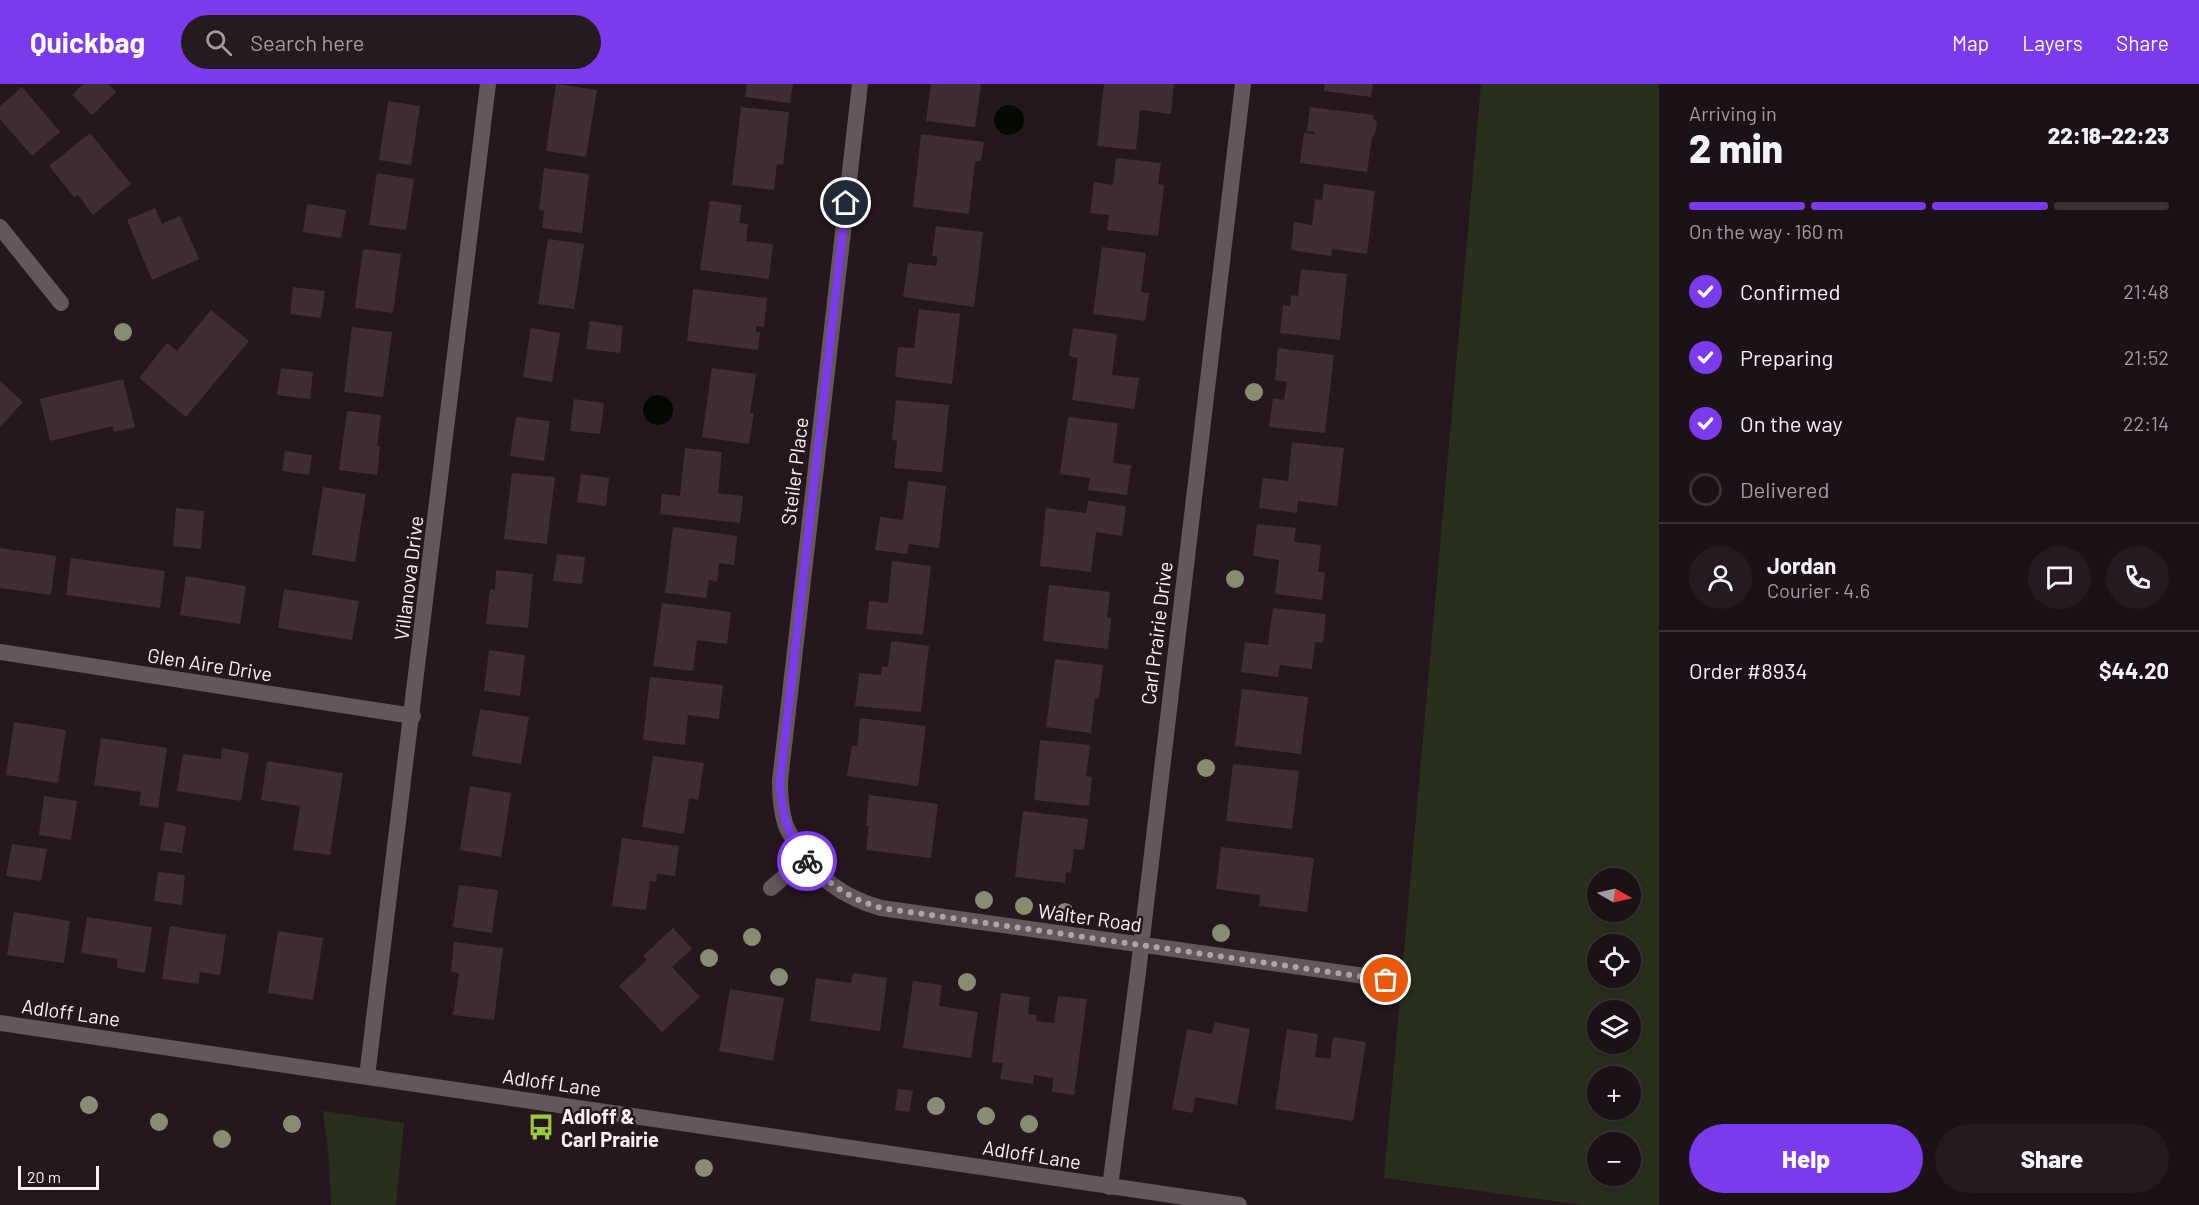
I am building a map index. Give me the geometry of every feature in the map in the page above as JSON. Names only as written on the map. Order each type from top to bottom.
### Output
[{"type":"street","name":"Villanova Drive","points":[[367,1076],[413,716],[488,84]]},
{"type":"street","name":"Steiler Place","points":[[805,859],[786,826],[781,804],[780,781],[860,84]]},
{"type":"street","name":"Carl Prairie Drive","points":[[1110,1187],[1243,84]]},
{"type":"street","points":[[0,227],[61,303]]},
{"type":"street","name":"Glen Aire Drive","points":[[0,652],[413,716]]},
{"type":"street","points":[[771,888],[805,859]]},
{"type":"street","name":"Walter Road","points":[[805,859],[842,892],[860,902],[881,908],[1386,980]]},
{"type":"street","name":"Adloff Lane","points":[[0,1023],[1239,1205]]},
{"type":"green space","points":[[1481,84],[1659,84],[1659,1205],[1583,1205],[1384,1178]]},
{"type":"green space","points":[[323,1111],[404,1123],[396,1205],[331,1205],[329,1158]]},
{"type":"shaded area","points":[[1009,105],[1020,109],[1024,120],[1020,131],[1009,135],[998,131],[994,120],[998,109]]},
{"type":"shaded area","points":[[658,395],[669,399],[673,410],[669,421],[658,425],[647,421],[643,410],[647,399]]},
{"type":"building","points":[[84,84],[108,84],[116,92],[92,115],[72,95]]},
{"type":"building","points":[[556,84],[597,90],[586,157],[546,151]]},
{"type":"building","points":[[747,84],[793,84],[790,103],[745,97]]},
{"type":"building","points":[[931,84],[981,84],[975,127],[926,121]]},
{"type":"building","points":[[1104,84],[1174,84],[1171,114],[1140,110],[1136,150],[1097,146]]},
{"type":"building","points":[[1325,84],[1373,84],[1371,97],[1324,91]]},
{"type":"building","points":[[22,87],[60,132],[32,156],[0,119],[0,106]]},
{"type":"building","points":[[388,101],[420,106],[411,165],[379,160]]},
{"type":"building","points":[[741,107],[789,112],[783,165],[777,164],[774,190],[732,185]]},
{"type":"building","points":[[1310,107],[1374,115],[1373,118],[1377,122],[1375,134],[1372,137],[1367,172],[1300,163],[1304,133],[1315,134],[1315,132],[1307,131]]},
{"type":"building","points":[[90,133],[131,184],[93,215],[78,195],[74,197],[49,166]]},
{"type":"building","points":[[921,134],[984,142],[981,161],[975,161],[969,214],[913,207]]},
{"type":"building","points":[[1116,158],[1161,163],[1158,184],[1164,185],[1158,236],[1107,230],[1109,215],[1090,213],[1094,182],[1113,185]]},
{"type":"building","points":[[544,168],[589,174],[582,233],[542,228],[544,211],[539,210]]},
{"type":"building","points":[[377,173],[414,179],[406,230],[369,225]]},
{"type":"building","points":[[1324,184],[1375,191],[1367,254],[1332,249],[1331,256],[1291,250],[1294,222],[1312,225],[1315,199],[1322,200]]},
{"type":"building","points":[[710,201],[742,205],[739,223],[748,224],[746,241],[773,244],[769,279],[700,270]]},
{"type":"building","points":[[307,204],[346,210],[341,238],[303,232]]},
{"type":"building","points":[[155,208],[162,224],[180,216],[199,259],[152,280],[127,220]]},
{"type":"building","points":[[936,226],[983,232],[974,307],[903,297],[908,263],[936,266],[938,257],[932,256]]},
{"type":"building","points":[[548,239],[584,244],[574,309],[538,304]]},
{"type":"building","points":[[1102,247],[1146,253],[1141,292],[1149,293],[1145,321],[1093,314]]},
{"type":"building","points":[[363,249],[401,254],[393,313],[355,308]]},
{"type":"building","points":[[1301,269],[1347,274],[1340,340],[1280,333],[1283,305],[1290,306],[1291,295],[1298,296]]},
{"type":"building","points":[[293,287],[325,291],[321,318],[290,314]]},
{"type":"building","points":[[693,289],[767,298],[764,327],[756,326],[756,332],[760,332],[758,350],[687,341]]},
{"type":"building","points":[[919,309],[960,314],[952,384],[895,377],[898,347],[914,348]]},
{"type":"building","points":[[211,310],[249,341],[186,417],[139,378],[167,343],[177,351]]},
{"type":"building","points":[[590,321],[623,326],[620,353],[586,349]]},
{"type":"building","points":[[352,327],[392,332],[383,397],[344,392]]},
{"type":"building","points":[[531,328],[560,333],[552,382],[523,377]]},
{"type":"building","points":[[1073,328],[1117,334],[1112,375],[1139,378],[1134,409],[1072,400],[1078,358],[1069,356]]},
{"type":"building","points":[[1278,348],[1334,355],[1325,433],[1269,427],[1273,398],[1284,400],[1287,382],[1275,380]]},
{"type":"building","points":[[281,368],[313,372],[310,399],[277,395]]},
{"type":"building","points":[[712,368],[756,374],[750,413],[754,413],[749,444],[702,437]]},
{"type":"building","points":[[123,379],[135,427],[114,432],[113,426],[50,441],[40,399]]},
{"type":"building","points":[[0,381],[23,402],[0,427]]},
{"type":"building","points":[[574,399],[604,403],[600,434],[570,431]]},
{"type":"building","points":[[896,400],[949,405],[942,472],[894,468],[897,441],[892,440]]},
{"type":"building","points":[[347,411],[381,415],[377,446],[380,447],[377,475],[339,470]]},
{"type":"building","points":[[516,417],[550,421],[544,461],[510,456]]},
{"type":"building","points":[[1068,417],[1118,423],[1113,463],[1131,465],[1127,495],[1088,490],[1090,478],[1060,474]]},
{"type":"building","points":[[1292,442],[1344,448],[1337,506],[1298,501],[1297,513],[1259,508],[1263,478],[1288,481]]},
{"type":"building","points":[[685,448],[722,452],[718,493],[743,496],[740,523],[660,514],[662,494],[680,496]]},
{"type":"building","points":[[285,451],[312,455],[309,475],[282,471]]},
{"type":"building","points":[[512,473],[555,477],[547,544],[504,539]]},
{"type":"building","points":[[581,474],[609,478],[606,506],[577,502]]},
{"type":"building","points":[[908,481],[946,486],[939,548],[909,544],[907,554],[875,550],[880,517],[903,520]]},
{"type":"building","points":[[323,487],[366,494],[355,562],[312,555]]},
{"type":"building","points":[[1088,501],[1126,506],[1122,536],[1096,532],[1091,572],[1040,566],[1046,508],[1086,513]]},
{"type":"building","points":[[176,508],[204,511],[201,549],[173,546]]},
{"type":"building","points":[[1257,524],[1296,528],[1294,542],[1321,545],[1318,572],[1325,572],[1322,600],[1275,594],[1279,560],[1253,556]]},
{"type":"building","points":[[673,527],[737,536],[734,565],[719,563],[717,582],[709,580],[706,598],[665,593]]},
{"type":"building","points":[[0,548],[56,556],[51,595],[0,588]]},
{"type":"building","points":[[557,554],[585,557],[582,584],[553,581]]},
{"type":"building","points":[[71,558],[165,571],[160,608],[66,595]]},
{"type":"building","points":[[892,561],[931,566],[923,635],[866,629],[869,601],[888,603]]},
{"type":"building","points":[[496,570],[533,574],[528,628],[486,624],[490,589],[495,590]]},
{"type":"building","points":[[186,576],[246,586],[240,624],[180,615]]},
{"type":"building","points":[[1049,585],[1110,592],[1107,617],[1111,618],[1108,649],[1043,641]]},
{"type":"building","points":[[284,589],[359,601],[352,640],[278,628]]},
{"type":"building","points":[[662,603],[731,612],[727,644],[697,640],[693,671],[653,666]]},
{"type":"building","points":[[1273,608],[1326,614],[1323,643],[1315,642],[1312,669],[1280,665],[1278,677],[1241,672],[1245,642],[1268,645]]},
{"type":"building","points":[[891,641],[929,646],[921,712],[855,706],[859,673],[881,675],[882,666],[888,667]]},
{"type":"building","points":[[489,650],[525,655],[520,696],[484,691]]},
{"type":"building","points":[[1055,659],[1103,665],[1099,699],[1095,698],[1091,733],[1046,727]]},
{"type":"building","points":[[650,677],[723,685],[719,719],[688,715],[685,745],[643,740]]},
{"type":"building","points":[[1242,689],[1308,697],[1301,754],[1235,746]]},
{"type":"building","points":[[480,709],[529,717],[521,764],[472,756]]},
{"type":"building","points":[[860,718],[926,726],[918,786],[847,776],[852,746],[857,746]]},
{"type":"building","points":[[14,722],[66,730],[58,783],[6,775]]},
{"type":"building","points":[[101,738],[167,748],[158,808],[139,805],[141,792],[94,785]]},
{"type":"building","points":[[1040,740],[1090,745],[1086,776],[1092,777],[1089,806],[1034,800]]},
{"type":"building","points":[[222,748],[249,753],[241,801],[177,791],[183,754],[221,759]]},
{"type":"building","points":[[653,756],[704,763],[698,800],[689,798],[684,834],[642,827]]},
{"type":"building","points":[[267,761],[343,773],[330,855],[293,850],[300,806],[261,800]]},
{"type":"building","points":[[1233,764],[1299,771],[1292,829],[1226,821]]},
{"type":"building","points":[[470,786],[511,793],[501,857],[460,850]]},
{"type":"building","points":[[869,795],[938,804],[931,858],[866,850]]},
{"type":"building","points":[[44,796],[77,801],[71,840],[39,835]]},
{"type":"building","points":[[1023,811],[1088,819],[1084,850],[1074,849],[1071,873],[1066,872],[1065,883],[1015,877]]},
{"type":"building","points":[[165,822],[186,826],[182,853],[160,850]]},
{"type":"building","points":[[622,838],[679,846],[675,876],[657,874],[656,882],[650,881],[646,910],[612,906]]},
{"type":"building","points":[[12,844],[47,849],[41,881],[6,876]]},
{"type":"building","points":[[1221,847],[1314,858],[1307,912],[1259,906],[1260,895],[1216,889]]},
{"type":"building","points":[[158,872],[185,875],[182,905],[154,901]]},
{"type":"building","points":[[459,885],[498,890],[492,933],[453,927]]},
{"type":"building","points":[[14,912],[70,921],[64,963],[7,955]]},
{"type":"building","points":[[87,917],[152,927],[145,973],[117,968],[118,959],[81,953]]},
{"type":"building","points":[[170,926],[226,935],[220,975],[200,972],[198,984],[162,979]]},
{"type":"building","points":[[673,928],[692,949],[672,967],[700,997],[662,1032],[619,986],[647,960],[643,956]]},
{"type":"building","points":[[278,931],[323,938],[313,1000],[268,993]]},
{"type":"building","points":[[454,942],[503,948],[494,1020],[453,1015],[459,973],[451,972]]},
{"type":"building","points":[[853,973],[887,978],[880,1031],[810,1021],[816,978],[851,983]]},
{"type":"building","points":[[913,981],[942,985],[939,1006],[978,1012],[971,1058],[903,1048]]},
{"type":"building","points":[[730,989],[784,998],[773,1061],[719,1051]]},
{"type":"building","points":[[1001,993],[1030,997],[1028,1014],[1037,1015],[1036,1021],[1054,1023],[1058,996],[1087,999],[1074,1095],[1052,1092],[1053,1078],[1034,1075],[1033,1084],[1000,1079],[1003,1063],[992,1062]]},
{"type":"building","points":[[1215,1022],[1250,1029],[1237,1105],[1195,1097],[1193,1113],[1172,1109],[1187,1029],[1212,1034]]},
{"type":"building","points":[[1287,1029],[1318,1034],[1315,1057],[1330,1059],[1333,1037],[1366,1042],[1353,1121],[1275,1109]]},
{"type":"building","points":[[898,1089],[913,1091],[909,1112],[895,1110]]},
{"type":"way so far","points":[[807,861],[842,892],[860,902],[881,908],[1386,980]]},
{"type":"place","name":"Adloff & Carl Prairie","points":[[541,1127]]},
{"type":"route","points":[[807,861],[786,826],[781,804],[780,781],[846,203]]}]
